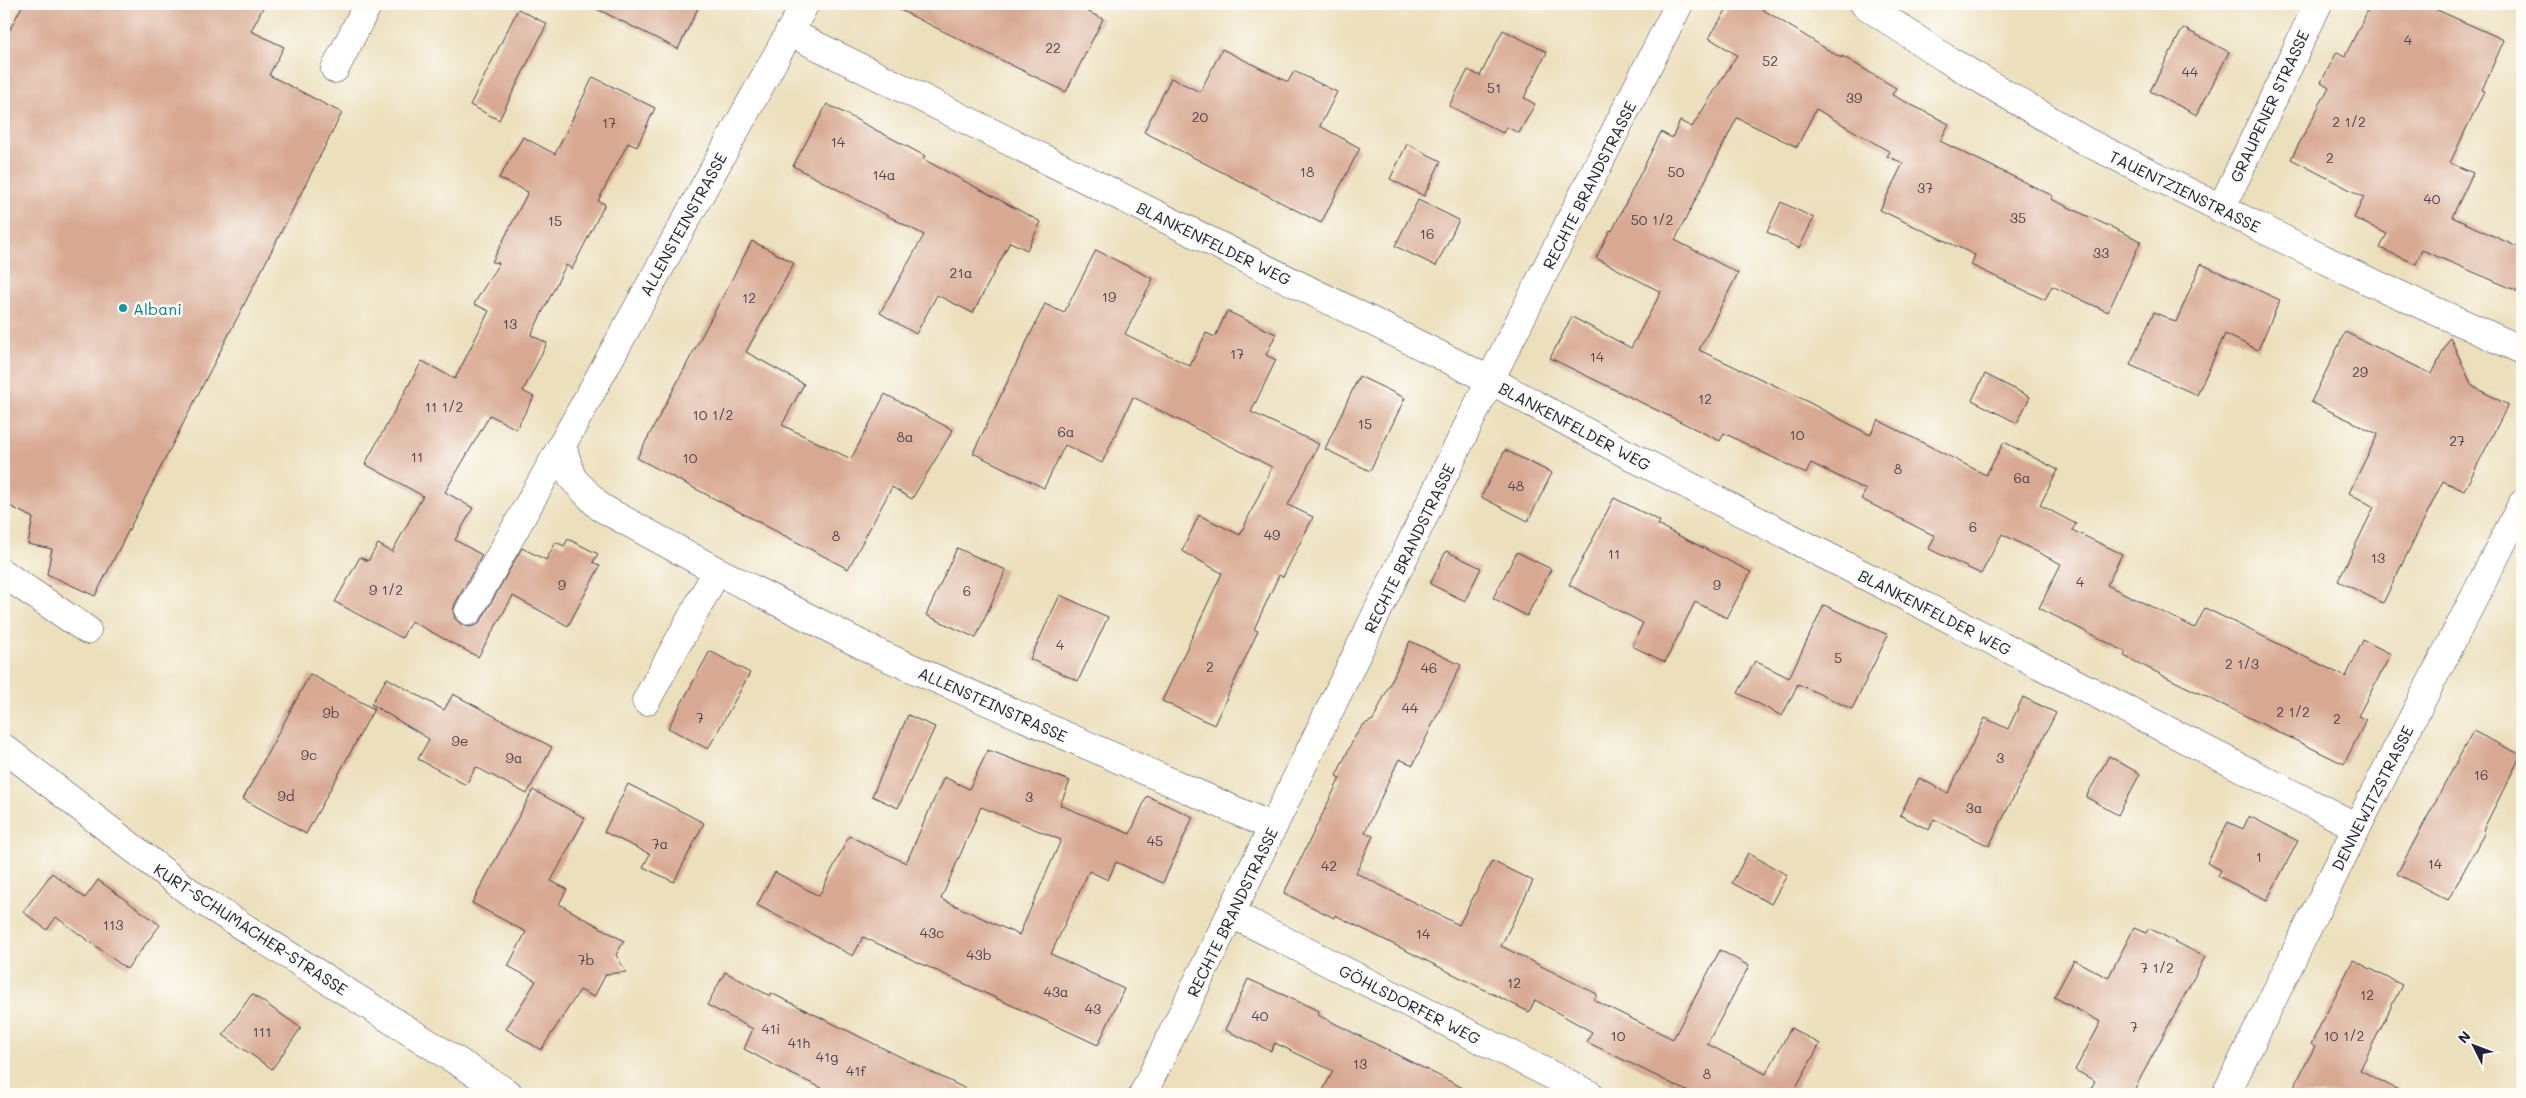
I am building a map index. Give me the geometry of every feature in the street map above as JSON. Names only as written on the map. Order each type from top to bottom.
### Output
[{"type":"street","points":[[335,69],[368,4]]},
{"type":"street","name":"ALLENSTEINSTRASSE","points":[[469,611],[805,4]]},
{"type":"street","name":"RECHTE BRANDSTRASSE","points":[[1143,1094],[1490,380],[1679,4]]},
{"type":"street","name":"TAUENTZIENSTRASSE","points":[[1864,4],[1945,58],[2086,141],[2362,278],[2522,350]]},
{"type":"street","name":"GRAUPENER STRASSE","points":[[2221,209],[2318,4]]},
{"type":"street","name":"BLANKENFELDER WEG","points":[[789,32],[1490,380],[1621,452],[2356,827]]},
{"type":"street","name":"ALLENSTEINSTRASSE","points":[[562,445],[572,478],[600,506],[717,571],[882,655],[1273,827]]},
{"type":"street","name":"DENNEWITZSTRASSE","points":[[2226,1094],[2356,827],[2522,504]]},
{"type":"street","points":[[646,701],[717,571]]},
{"type":"street","points":[[4,574],[86,630]]},
{"type":"street","name":"KURT-SCHUMACHER-STRASSE","points":[[4,748],[196,897],[509,1094]]},
{"type":"street","name":"GÖHLSDORFER WEG","points":[[1232,914],[1588,1094]]},
{"type":"building","name":"Albani","points":[[23,4],[265,4],[251,31],[284,47],[269,75],[342,113],[95,596],[47,574],[52,549],[28,544],[33,518],[4,503],[4,41]]},
{"type":"building","points":[[587,4],[700,4],[678,49]]},
{"type":"building","points":[[888,4],[1072,4],[1103,19],[1066,92]]},
{"type":"building","points":[[1730,4],[1754,4],[1841,58],[1842,56],[1896,88],[1892,95],[1949,124],[1940,141],[2053,196],[2051,199],[2141,241],[2108,312],[2052,286],[2045,300],[1971,265],[1975,255],[1880,210],[1903,163],[1887,156],[1890,152],[1816,109],[1797,147],[1737,118],[1675,240],[1738,273],[1699,350],[1795,395],[1870,435],[1878,420],[1986,475],[2004,442],[2058,470],[2040,505],[2076,524],[2072,530],[2122,554],[2107,585],[2195,628],[2205,608],[2346,677],[2363,640],[2391,654],[2358,716],[2366,720],[2344,764],[2124,656],[2126,652],[2039,608],[2061,564],[2002,534],[1981,574],[1929,549],[1935,536],[1861,499],[1866,490],[1811,463],[1806,474],[1724,433],[1720,441],[1550,358],[1572,317],[1631,348],[1661,292],[1596,258],[1610,230],[1612,231],[1661,132],[1672,138],[1680,121],[1692,127],[1737,55],[1709,38]]},
{"type":"building","points":[[2371,4],[2424,4],[2504,40],[2482,90],[2484,91],[2450,163],[2473,173],[2452,217],[2522,249],[2522,293],[2422,250],[2416,264],[2380,248],[2387,234],[2354,218],[2364,197],[2291,159],[2329,87],[2321,82],[2337,52],[2345,56]]},
{"type":"building","points":[[518,9],[547,24],[499,120],[470,105]]},
{"type":"building","points":[[2183,28],[2229,52],[2197,115],[2150,91]]},
{"type":"building","points":[[1503,30],[1547,52],[1524,98],[1535,104],[1519,133],[1506,127],[1503,133],[1449,106],[1468,70],[1480,76]]},
{"type":"building","points":[[1222,49],[1288,82],[1294,71],[1337,92],[1320,126],[1360,148],[1321,223],[1144,132],[1171,78],[1200,92]]},
{"type":"building","points":[[593,77],[655,108],[637,147],[628,143],[598,201],[605,204],[572,269],[566,265],[531,335],[547,343],[523,391],[534,397],[516,429],[490,415],[445,492],[473,508],[455,540],[482,555],[455,604],[453,611],[455,619],[462,625],[469,627],[477,625],[522,548],[546,560],[556,542],[564,546],[568,539],[598,554],[593,562],[600,566],[568,626],[513,596],[478,657],[411,621],[402,638],[335,602],[360,557],[368,561],[378,544],[392,552],[423,496],[365,464],[422,361],[455,379],[489,311],[474,304],[499,263],[492,262],[528,192],[499,178],[523,137],[555,154]]},
{"type":"building","points":[[827,104],[925,156],[923,159],[1041,222],[1027,250],[1010,242],[973,313],[937,295],[916,334],[880,313],[924,235],[793,166]]},
{"type":"building","points":[[1407,144],[1441,161],[1424,196],[1390,179]]},
{"type":"building","points":[[1418,200],[1459,220],[1436,266],[1395,246]]},
{"type":"building","points":[[1781,202],[1814,218],[1799,248],[1767,232]]},
{"type":"building","points":[[752,241],[794,263],[746,352],[804,384],[782,425],[851,459],[885,394],[953,430],[912,499],[892,487],[848,569],[637,458]]},
{"type":"building","points":[[1096,250],[1153,279],[1125,334],[1190,366],[1206,333],[1215,337],[1227,311],[1276,334],[1266,355],[1276,360],[1251,412],[1319,444],[1288,505],[1313,517],[1283,577],[1279,575],[1254,629],[1258,631],[1214,725],[1162,701],[1222,573],[1182,551],[1199,515],[1240,535],[1272,467],[1133,397],[1102,463],[1065,445],[1044,488],[973,453],[1045,304],[1064,313]]},
{"type":"building","points":[[2201,264],[2280,300],[2258,350],[2225,334],[2197,395],[2130,365],[2154,312],[2176,322]]},
{"type":"building","points":[[2345,332],[2432,374],[2450,337],[2472,386],[2508,405],[2464,491],[2443,481],[2383,603],[2338,581],[2374,507],[2349,493],[2378,434],[2311,402]]},
{"type":"building","points":[[1985,374],[2030,397],[2017,423],[1972,400]]},
{"type":"building","points":[[1359,376],[1405,398],[1370,471],[1325,449]]},
{"type":"building","points":[[1505,450],[1552,473],[1528,521],[1481,497]]},
{"type":"building","points":[[1614,498],[1660,521],[1658,525],[1751,572],[1727,618],[1695,602],[1665,662],[1632,646],[1643,623],[1569,585]]},
{"type":"building","points":[[957,548],[1006,570],[976,638],[926,615]]},
{"type":"building","points":[[1446,551],[1481,568],[1465,601],[1430,584]]},
{"type":"building","points":[[1517,552],[1551,569],[1527,616],[1493,598]]},
{"type":"building","points":[[1060,595],[1108,617],[1078,681],[1030,659]]},
{"type":"building","points":[[1824,605],[1888,635],[1852,709],[1798,684],[1782,716],[1738,693],[1755,661],[1789,678]]},
{"type":"building","points":[[1410,641],[1461,665],[1413,765],[1399,759],[1365,832],[1373,836],[1356,873],[1459,925],[1492,861],[1533,881],[1501,946],[1597,994],[1594,1000],[1673,1039],[1720,950],[1749,966],[1707,1044],[1766,1074],[1791,1028],[1820,1044],[1795,1089],[1805,1094],[1693,1094],[1587,1042],[1592,1032],[1535,1000],[1529,1012],[1335,915],[1334,918],[1284,893],[1340,778],[1336,776],[1354,738],[1363,725],[1373,720]]},
{"type":"building","points":[[710,651],[750,673],[708,749],[668,728]]},
{"type":"building","points":[[310,674],[374,709],[306,834],[243,799]]},
{"type":"building","points":[[387,678],[444,710],[453,694],[552,747],[527,794],[476,767],[466,785],[418,759],[429,739],[371,704]]},
{"type":"building","points":[[2023,697],[2056,713],[1989,846],[1934,819],[1929,830],[1900,815],[1919,778],[1948,793],[1985,718],[2008,729]]},
{"type":"building","points":[[908,715],[935,727],[898,808],[872,796]]},
{"type":"building","points":[[2473,731],[2521,755],[2483,830],[2485,832],[2448,900],[2397,874]]},
{"type":"building","points":[[988,750],[1070,781],[1060,805],[1130,834],[1147,796],[1193,817],[1163,883],[1116,862],[1108,880],[1089,871],[1051,954],[1124,989],[1098,1045],[863,937],[853,956],[757,905],[775,872],[819,896],[849,836],[906,863],[944,777],[969,789]],"holes":[[[981,807],[1061,840],[1019,935],[941,899]]]},
{"type":"building","points":[[2109,756],[2140,774],[2118,815],[2086,797]]},
{"type":"building","points":[[628,784],[704,823],[674,882],[643,867],[650,854],[604,832]]},
{"type":"building","points":[[533,790],[585,818],[551,881],[567,889],[559,904],[624,941],[616,955],[626,972],[606,974],[594,997],[580,990],[541,1050],[506,1029],[536,981],[508,966],[526,932],[472,903]]},
{"type":"building","points":[[2249,816],[2298,841],[2267,900],[2218,876],[2221,870],[2207,863],[2228,822],[2243,829]]},
{"type":"building","points":[[1748,853],[1787,875],[1771,904],[1732,883]]},
{"type":"building","points":[[52,873],[85,898],[98,880],[160,925],[127,969],[56,917],[47,930],[23,912]]},
{"type":"building","points":[[2134,928],[2146,933],[2149,928],[2205,957],[2132,1094],[2088,1094],[2095,1081],[2075,1070],[2101,1022],[2054,997],[2074,960],[2108,978]]},
{"type":"building","points":[[2353,960],[2402,985],[2360,1070],[2406,1094],[2290,1094],[2315,1046],[2311,1044]]},
{"type":"building","points":[[725,972],[770,996],[771,993],[976,1094],[835,1094],[789,1073],[744,1049],[753,1029],[707,1005]]},
{"type":"building","points":[[1248,979],[1319,1011],[1318,1015],[1475,1094],[1321,1094],[1333,1071],[1275,1043],[1271,1051],[1225,1030]]},
{"type":"building","points":[[252,994],[301,1028],[272,1069],[223,1035]]},
{"type":"place","name":"Albani","points":[[123,308]]}]
